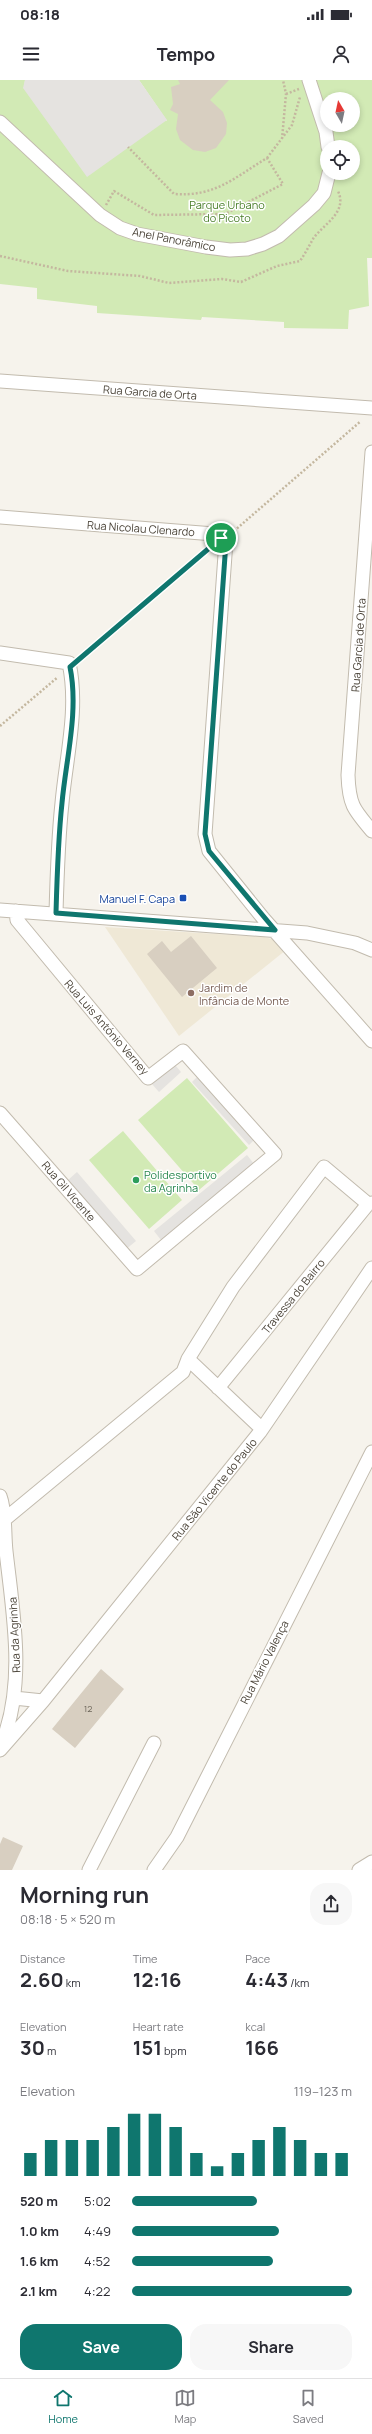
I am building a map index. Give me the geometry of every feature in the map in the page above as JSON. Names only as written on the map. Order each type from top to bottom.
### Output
[{"type":"street","points":[[310,81],[327,140]]},
{"type":"street","name":"Anel Panorâmico","points":[[0,122],[100,215],[120,228],[137,234],[206,247],[230,250],[246,249],[279,236],[314,205],[327,180]]},
{"type":"street","name":"Rua Garcia de Orta","points":[[0,381],[369,413]]},
{"type":"street","name":"Rua Garcia de Orta","points":[[372,452],[348,775],[349,798],[356,813],[372,831]]},
{"type":"street","name":"Rua Nicolau Clenardo","points":[[0,517],[214,534],[224,540]]},
{"type":"street","points":[[224,540],[205,834],[209,851],[275,930],[372,1040]]},
{"type":"street","points":[[0,653],[69,663],[70,667],[73,683],[70,736],[61,810],[56,913]]},
{"type":"street","points":[[0,910],[307,933],[355,943],[372,950]]},
{"type":"street","name":"Rua Luis António Verney","points":[[16,911],[17,920],[148,1078],[183,1051],[275,1154],[137,1269]]},
{"type":"street","name":"Rua Gil Vicente","points":[[0,1113],[137,1269]]},
{"type":"street","points":[[4,1520],[183,1372],[188,1359],[233,1287],[324,1167],[370,1204]]},
{"type":"street","name":"Travessa do Bairro","points":[[218,1388],[370,1204]]},
{"type":"street","name":"Rua São Vicente do Paulo","points":[[0,1749],[43,1701],[262,1429],[372,1268]]},
{"type":"street","points":[[188,1359],[262,1429]]},
{"type":"street","name":"Rua Mário Valença","points":[[154,1870],[177,1837],[231,1726],[372,1452]]},
{"type":"street","name":"Rua da Agrinha","points":[[0,1496],[4,1520],[3,1550],[12,1600],[16,1687],[11,1719],[0,1749]]},
{"type":"street","points":[[14,1698],[43,1701]]},
{"type":"street","points":[[90,1870],[154,1743]]},
{"type":"street","points":[[359,1870],[372,1862]]},
{"type":"path","points":[[281,140],[286,94],[283,80]]},
{"type":"path","points":[[128,147],[174,194],[194,196],[215,190],[268,158],[292,125],[300,97],[310,81]]},
{"type":"path","points":[[100,215],[114,191],[154,215],[225,214],[283,184],[268,158]]},
{"type":"path","points":[[0,256],[68,271],[140,276],[168,283],[222,278],[241,282],[277,266],[300,261],[318,232],[338,212],[339,193],[331,180]]},
{"type":"path","points":[[0,726],[224,540],[369,413]]},
{"type":"shaded area","points":[[25,80],[139,80],[167,120],[87,177],[23,88]]},
{"type":"shaded area","name":"Jardim de Infância de Monte","points":[[105,927],[264,937],[272,939],[286,950],[179,1036]]},
{"type":"shaded area","points":[[175,1065],[181,1072],[159,1092],[152,1084]]},
{"type":"shaded area","points":[[199,1075],[255,1139],[249,1145],[192,1082]]},
{"type":"shaded area","points":[[247,1155],[254,1164],[161,1240],[154,1231]]},
{"type":"shaded area","points":[[77,1172],[136,1241],[125,1250],[67,1181]]},
{"type":"green space","name":"Parque Urbano do Picoto","points":[[0,80],[25,80],[24,88],[167,121],[139,80],[372,80],[372,258],[367,258],[369,306],[349,310],[348,329],[284,328],[284,322],[202,317],[201,320],[97,313],[97,306],[37,299],[37,288],[0,284]]},
{"type":"green space","name":"Polidesportivo da Agrinha","points":[[187,1078],[248,1148],[199,1190],[138,1120]]},
{"type":"green space","name":"Polidesportivo da Agrinha","points":[[123,1131],[182,1200],[149,1229],[89,1160]]},
{"type":"building","points":[[178,80],[229,80],[210,100],[223,112],[227,123],[226,134],[216,148],[205,152],[193,150],[180,140],[176,129],[178,114],[170,110],[173,104],[171,87],[180,84]]},
{"type":"building","points":[[191,936],[217,968],[182,997],[147,954],[162,941],[171,952]]},
{"type":"building","points":[[101,1669],[124,1689],[75,1748],[52,1729]]},
{"type":"building","points":[[3,1837],[23,1846],[12,1870],[0,1870],[0,1844]]},
{"type":"place","name":"Manuel F. Capa","points":[[183,898]]},
{"type":"place","name":"Jardim de Infância de Monte","points":[[191,993]]},
{"type":"place","name":"Polidesportivo da Agrinha","points":[[136,1180]]},
{"type":"route","points":[[221,538],[226,542],[205,834],[209,851],[263,918],[275,930],[56,913],[62,803],[70,736],[73,683],[70,667],[221,538]]}]
